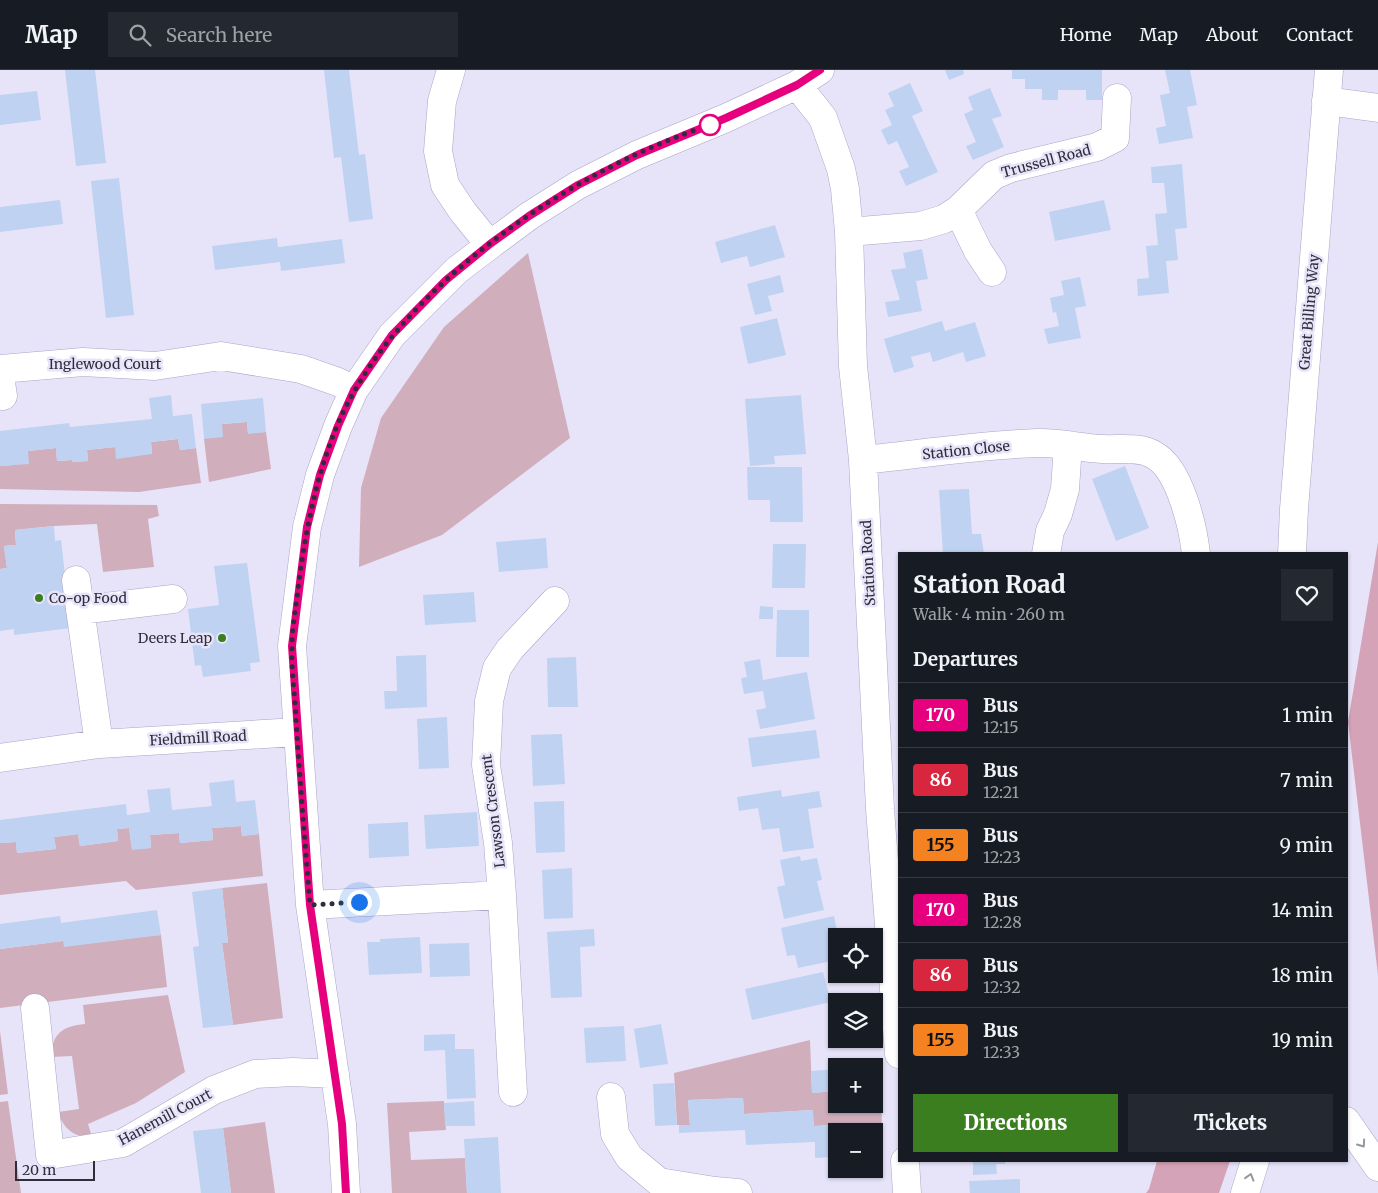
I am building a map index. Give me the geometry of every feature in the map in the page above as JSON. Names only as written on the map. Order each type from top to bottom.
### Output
[{"type":"street","points":[[451,70],[442,101],[438,151],[445,185],[463,212],[490,244]]},
{"type":"street","points":[[346,1193],[342,1124],[310,905],[292,646],[307,527],[320,475],[354,390],[392,335],[457,270],[529,216],[586,181],[637,155],[726,118],[797,85],[820,70]]},
{"type":"street","name":"Great Billing Way","points":[[1292,552],[1329,70]]},
{"type":"street","name":"Station Road","points":[[797,85],[823,118],[834,147],[845,189],[849,232],[853,366],[863,460],[889,809],[898,1030]]},
{"type":"street","name":"Trussell Road","points":[[849,232],[921,226],[944,219],[958,210],[994,175],[1010,168],[1098,147],[1125,144],[1117,98]]},
{"type":"street","points":[[1326,101],[1378,108]]},
{"type":"street","points":[[958,210],[978,251],[992,272]]},
{"type":"street","name":"Inglewood Court","points":[[0,369],[83,362],[155,366],[221,356],[301,369],[338,382],[354,390]]},
{"type":"street","name":"Station Close","points":[[863,460],[1039,442],[1098,449],[1143,450],[1155,455],[1166,466],[1182,495],[1193,528],[1196,552]]},
{"type":"street","points":[[1046,552],[1050,531],[1058,514],[1065,489],[1068,445]]},
{"type":"street","points":[[76,580],[99,744]]},
{"type":"street","points":[[80,610],[173,599]]},
{"type":"street","name":"Lawson Crescent","points":[[513,1092],[498,842],[486,765],[489,702],[497,668],[510,649],[555,601]]},
{"type":"street","name":"Fieldmill Road","points":[[0,758],[99,744],[297,732]]},
{"type":"street","points":[[310,905],[502,895]]},
{"type":"street","name":"Hanemill Court","points":[[35,1008],[50,1155],[123,1143],[214,1090],[255,1074],[293,1072],[335,1074]]},
{"type":"street","points":[[611,1097],[615,1134],[629,1157],[659,1188],[738,1193]]},
{"type":"street","points":[[1348,1124],[1378,1167]]},
{"type":"street","points":[[905,1162],[907,1193]]},
{"type":"street","points":[[1245,1193],[1255,1162]]},
{"type":"shaded area","points":[[528,253],[570,438],[442,535],[359,567],[361,488],[381,418],[444,327]]},
{"type":"shaded area","points":[[247,422],[248,433],[266,432],[271,469],[209,482],[204,439],[222,424]]},
{"type":"shaded area","points":[[178,439],[180,450],[196,448],[201,483],[139,492],[0,489],[0,466],[13,465],[28,451],[56,448],[57,461],[88,461],[87,450],[115,447],[152,454],[151,442]]},
{"type":"shaded area","points":[[0,504],[157,505],[159,516],[148,519],[154,567],[103,572],[97,524],[15,530],[16,545],[4,546],[7,568],[0,569]]},
{"type":"shaded area","points":[[1378,542],[1378,975],[1348,722]]},
{"type":"shaded area","points":[[241,826],[242,836],[259,834],[263,876],[136,890],[126,881],[0,895],[0,843],[16,842],[17,853],[56,849],[54,837],[78,834],[80,846],[118,841],[117,829],[129,828],[132,849],[151,848],[150,835],[179,833],[180,843],[213,840],[212,828]]},
{"type":"shaded area","points":[[267,883],[283,1018],[233,1025],[222,943],[228,943],[222,888]]},
{"type":"shaded area","points":[[161,935],[167,987],[0,1008],[0,949],[63,941]]},
{"type":"shaded area","points":[[168,995],[185,1072],[136,1103],[88,1124],[92,1137],[80,1136],[70,1131],[63,1123],[58,1112],[79,1109],[72,1056],[51,1057],[56,1037],[65,1029],[85,1024],[83,1005]]},
{"type":"shaded area","points":[[0,1031],[8,1094],[0,1095]]},
{"type":"shaded area","points":[[810,1040],[812,1093],[828,1092],[828,1113],[882,1113],[882,1123],[828,1123],[828,1125],[814,1126],[812,1110],[744,1114],[743,1098],[688,1100],[690,1125],[677,1125],[674,1073]]},
{"type":"shaded area","points":[[8,1101],[21,1193],[0,1193],[0,1102]]},
{"type":"shaded area","points":[[444,1101],[446,1130],[409,1132],[411,1160],[465,1158],[467,1193],[392,1193],[387,1103]]},
{"type":"shaded area","points":[[265,1122],[275,1193],[231,1193],[223,1128]]},
{"type":"shaded area","points":[[1157,1162],[1230,1162],[1219,1193],[1146,1193],[1149,1189]]},
{"type":"building","points":[[65,70],[95,70],[106,163],[76,166]]},
{"type":"building","points":[[324,70],[349,70],[359,155],[365,154],[373,219],[349,222],[341,157],[334,158]]},
{"type":"building","points":[[945,70],[963,70],[964,74],[949,80]]},
{"type":"building","points":[[1012,70],[1102,70],[1102,100],[1086,100],[1086,90],[1058,90],[1058,100],[1042,100],[1042,89],[1025,89],[1025,79],[1012,79]]},
{"type":"building","points":[[1165,70],[1190,70],[1197,105],[1187,107],[1193,138],[1159,144],[1156,128],[1166,126],[1160,95],[1170,93]]},
{"type":"building","points":[[910,83],[923,111],[912,116],[938,172],[906,186],[899,171],[909,167],[897,141],[888,145],[881,130],[892,125],[885,110],[894,106],[888,93]]},
{"type":"building","points":[[990,88],[1002,116],[992,119],[1004,147],[973,160],[966,146],[976,142],[964,114],[973,110],[968,97]]},
{"type":"building","points":[[37,91],[41,120],[0,125],[0,95]]},
{"type":"building","points":[[1182,164],[1187,228],[1175,229],[1178,260],[1166,261],[1169,293],[1138,296],[1137,279],[1149,278],[1146,246],[1158,245],[1155,214],[1167,213],[1164,183],[1152,183],[1151,167]]},
{"type":"building","points":[[119,178],[134,315],[106,318],[91,181]]},
{"type":"building","points":[[60,200],[63,224],[0,232],[0,207]]},
{"type":"building","points":[[1104,200],[1111,230],[1055,241],[1049,212]]},
{"type":"building","points":[[775,225],[785,257],[750,267],[747,256],[721,263],[715,242]]},
{"type":"building","points":[[277,238],[278,247],[342,239],[345,263],[281,271],[280,262],[215,270],[212,246]]},
{"type":"building","points":[[922,249],[928,279],[916,281],[922,311],[888,317],[885,302],[900,300],[891,270],[906,268],[903,253]]},
{"type":"building","points":[[780,275],[784,292],[768,296],[772,311],[755,315],[747,284]]},
{"type":"building","points":[[1080,277],[1086,306],[1075,308],[1081,338],[1048,344],[1044,329],[1059,326],[1056,312],[1053,313],[1050,298],[1064,295],[1061,281]]},
{"type":"building","points":[[777,318],[786,355],[748,364],[740,327]]},
{"type":"building","points":[[942,321],[945,331],[975,322],[986,356],[966,362],[963,352],[933,362],[930,352],[911,357],[914,367],[894,373],[884,339]]},
{"type":"building","points":[[171,395],[173,416],[192,414],[196,448],[180,450],[178,439],[151,442],[152,454],[116,459],[115,447],[87,450],[88,461],[73,462],[72,460],[57,461],[56,448],[28,451],[29,464],[0,466],[0,431],[69,423],[70,427],[152,419],[149,398]]},
{"type":"building","points":[[801,395],[806,454],[774,456],[775,464],[750,466],[745,399]]},
{"type":"building","points":[[263,398],[266,432],[248,434],[247,422],[222,424],[223,437],[204,439],[201,404]]},
{"type":"building","points":[[1125,466],[1149,528],[1116,541],[1092,479]]},
{"type":"building","points":[[747,467],[802,467],[803,522],[770,522],[770,500],[748,500]]},
{"type":"building","points":[[969,489],[972,534],[981,534],[984,552],[943,552],[939,490]]},
{"type":"building","name":"Co-op Food","points":[[54,526],[55,541],[61,540],[71,628],[14,635],[14,629],[0,631],[0,569],[7,568],[4,546],[16,545],[15,530]]},
{"type":"building","points":[[546,538],[548,568],[499,572],[496,542]]},
{"type":"building","points":[[773,544],[806,544],[805,588],[772,588]]},
{"type":"building","points":[[247,563],[260,662],[250,663],[251,671],[203,677],[201,665],[195,666],[188,609],[219,605],[214,566]]},
{"type":"building","points":[[474,592],[476,622],[425,625],[423,595]]},
{"type":"building","points":[[760,606],[773,607],[773,619],[759,619]]},
{"type":"building","points":[[777,610],[809,610],[809,657],[776,657]]},
{"type":"building","points":[[426,655],[427,707],[385,709],[384,691],[397,691],[396,656]]},
{"type":"building","points":[[576,657],[578,707],[548,707],[547,658]]},
{"type":"building","points":[[760,659],[763,680],[807,672],[815,719],[760,729],[756,710],[766,708],[763,691],[744,694],[741,678],[747,677],[744,662]]},
{"type":"building","points":[[447,717],[449,768],[419,769],[417,719]]},
{"type":"building","points":[[816,730],[820,758],[752,767],[748,738]]},
{"type":"building","points":[[562,734],[565,784],[533,786],[531,735]]},
{"type":"building","points":[[234,780],[236,802],[255,800],[259,834],[242,836],[241,826],[212,828],[213,840],[180,843],[179,833],[150,835],[151,848],[132,850],[129,828],[117,829],[118,841],[80,846],[78,834],[54,837],[56,849],[17,853],[16,842],[0,843],[0,820],[126,804],[127,815],[150,812],[147,790],[170,788],[172,810],[212,806],[209,783]]},
{"type":"building","points":[[781,790],[782,797],[819,791],[822,807],[808,809],[814,848],[783,852],[779,828],[762,830],[758,808],[739,811],[737,797]]},
{"type":"building","points":[[564,801],[565,852],[536,853],[534,802]]},
{"type":"building","points":[[477,812],[479,846],[426,849],[424,815]]},
{"type":"building","points":[[408,822],[409,856],[369,858],[368,824]]},
{"type":"building","points":[[800,856],[801,861],[817,858],[822,880],[817,881],[824,910],[784,919],[777,887],[785,885],[780,860]]},
{"type":"building","points":[[572,868],[573,918],[544,919],[542,870]]},
{"type":"building","points":[[222,888],[228,943],[222,943],[233,1025],[203,1028],[193,947],[199,946],[192,892]]},
{"type":"building","points":[[157,910],[161,935],[64,947],[63,941],[0,949],[0,924],[60,916],[61,923]]},
{"type":"building","points":[[834,916],[836,928],[828,928],[828,962],[798,968],[795,955],[787,956],[781,928]]},
{"type":"building","points":[[594,929],[595,946],[580,947],[582,997],[551,998],[547,932]]},
{"type":"building","points":[[420,937],[422,973],[369,975],[367,942],[380,942],[380,939]]},
{"type":"building","points":[[469,943],[470,976],[430,977],[429,944]]},
{"type":"building","points":[[823,972],[829,993],[828,1003],[752,1020],[745,989]]},
{"type":"building","points":[[661,1024],[668,1064],[640,1068],[634,1029]]},
{"type":"building","points":[[624,1026],[626,1061],[586,1063],[584,1028]]},
{"type":"building","points":[[455,1034],[455,1049],[474,1049],[476,1098],[447,1099],[445,1050],[424,1051],[424,1035]]},
{"type":"building","points":[[828,1070],[828,1092],[812,1093],[811,1071]]},
{"type":"building","points":[[674,1083],[677,1125],[655,1126],[653,1084]]},
{"type":"building","points":[[743,1098],[744,1114],[813,1110],[814,1126],[828,1125],[828,1157],[815,1158],[815,1142],[746,1145],[745,1130],[679,1133],[679,1125],[690,1125],[688,1100]]},
{"type":"building","points":[[474,1101],[475,1126],[445,1126],[444,1103]]},
{"type":"building","points":[[223,1128],[231,1193],[201,1193],[193,1131]]},
{"type":"building","points":[[498,1137],[501,1193],[467,1193],[464,1139]]},
{"type":"building","points":[[973,1162],[1005,1162],[1005,1164],[996,1164],[997,1174],[973,1175]]},
{"type":"building","points":[[1020,1179],[1020,1193],[970,1193],[969,1181]]},
{"type":"bus line","name":"170","points":[[346,1193],[342,1124],[310,905],[292,646],[300,570],[307,527],[320,475],[338,426],[354,390],[392,335],[424,300],[457,270],[490,244],[529,216],[578,185],[637,155],[726,118],[797,85],[820,70]]},
{"type":"place","name":"Co-op Food","points":[[39,598]]},
{"type":"place","name":"Deers Leap","points":[[222,638]]},
{"type":"route","points":[[359,902],[310,905],[292,646],[300,570],[307,527],[320,475],[354,390],[392,335],[424,300],[457,270],[490,244],[529,216],[578,185],[637,155],[710,125]]}]
